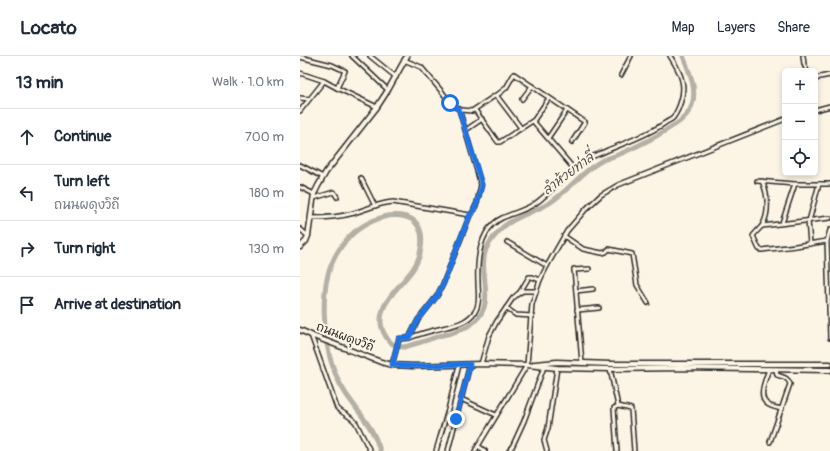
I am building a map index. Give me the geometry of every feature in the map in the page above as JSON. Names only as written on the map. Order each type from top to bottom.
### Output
[{"type":"main road","points":[[300,247],[306,241],[308,236],[314,196],[323,177],[377,107],[407,56]]},
{"type":"main road","name":"ถนนผดุงวิถี","points":[[300,330],[342,347],[392,363],[414,366],[470,364],[527,365]]},
{"type":"main road","points":[[527,365],[557,362],[610,364],[830,364]]},
{"type":"main road","points":[[527,365],[557,368],[610,369],[680,368],[830,370]]},
{"type":"street","points":[[352,56],[388,90]]},
{"type":"street","points":[[370,56],[396,77]]},
{"type":"street","points":[[621,75],[631,56]]},
{"type":"street","points":[[392,363],[399,338],[409,338],[454,325],[474,314],[479,298],[479,257],[483,239],[487,232],[500,218],[535,204],[574,169],[589,158],[657,129],[672,118],[679,106],[683,93],[682,82],[678,70],[670,56]]},
{"type":"street","points":[[803,56],[806,68]]},
{"type":"street","points":[[300,57],[332,65],[345,71],[337,88]]},
{"type":"street","points":[[404,60],[421,67],[452,106],[459,109],[472,111],[506,88],[514,74],[585,122],[572,142]]},
{"type":"street","points":[[300,74],[324,80],[337,88],[377,107]]},
{"type":"street","points":[[818,78],[830,75]]},
{"type":"street","points":[[300,112],[324,80]]},
{"type":"street","points":[[522,100],[532,86]]},
{"type":"street","points":[[496,96],[521,128]]},
{"type":"street","points":[[300,98],[309,99]]},
{"type":"street","points":[[475,110],[498,142],[502,141],[533,121],[549,98]]},
{"type":"street","points":[[818,109],[830,106]]},
{"type":"street","points":[[409,338],[418,320],[437,296],[443,284],[470,214],[472,214],[477,203],[482,185],[459,109]]},
{"type":"street","points":[[548,138],[567,110]]},
{"type":"street","points":[[466,130],[482,119]]},
{"type":"street","points":[[475,451],[527,365],[532,304],[540,280],[567,231],[586,209],[595,200],[618,185],[782,120]]},
{"type":"street","points":[[533,121],[574,169]]},
{"type":"street","points":[[300,165],[323,177]]},
{"type":"street","points":[[361,178],[376,206]]},
{"type":"street","points":[[757,181],[795,184],[830,184]]},
{"type":"street","points":[[762,181],[767,196],[768,208],[762,226],[753,236],[759,249],[810,244],[827,240]]},
{"type":"street","points":[[782,223],[795,184]]},
{"type":"street","points":[[810,244],[808,221],[819,184]]},
{"type":"street","points":[[300,187],[314,196],[334,192],[337,197]]},
{"type":"street","points":[[310,218],[341,216],[393,202],[470,214]]},
{"type":"street","points":[[762,226],[830,218]]},
{"type":"street","points":[[300,229],[308,236]]},
{"type":"street","points":[[830,230],[827,240],[830,338]]},
{"type":"street","points":[[564,236],[583,249],[602,253],[609,249],[632,254],[637,285],[648,303]]},
{"type":"street","points":[[507,242],[547,266]]},
{"type":"street","points":[[582,363],[574,270],[590,269]]},
{"type":"street","points":[[482,364],[489,336],[497,321],[529,277],[540,280]]},
{"type":"street","points":[[576,291],[593,289]]},
{"type":"street","points":[[519,292],[536,291]]},
{"type":"street","points":[[506,308],[516,315],[532,316]]},
{"type":"street","points":[[577,310],[599,308]]},
{"type":"street","points":[[312,336],[337,408],[353,419],[370,451]]},
{"type":"street","points":[[448,451],[470,364]]},
{"type":"street","points":[[436,451],[448,410],[458,365]]},
{"type":"street","points":[[509,451],[524,421],[544,367]]},
{"type":"street","points":[[547,451],[544,440],[548,428],[557,368]]},
{"type":"street","points":[[610,369],[618,406]]},
{"type":"street","points":[[769,369],[763,397],[766,404],[782,409]]},
{"type":"street","points":[[770,442],[789,386],[789,382],[785,377],[777,374],[776,369]]},
{"type":"street","points":[[461,399],[496,415]]},
{"type":"street","points":[[617,451],[614,408],[618,406]]},
{"type":"street","points":[[618,406],[631,409],[634,451]]},
{"type":"street","points":[[478,446],[485,451]]},
{"type":"waterway","name":"ลำห้วยท่าลี่","points":[[380,451],[370,428],[340,383],[334,371],[327,345],[324,318],[326,282],[332,263],[341,246],[355,232],[373,221],[389,216],[400,216],[411,219],[419,227],[421,233],[422,244],[419,257],[415,266],[392,294],[383,309],[381,316],[383,332],[391,342],[398,346],[404,347],[467,327],[475,321],[485,305],[484,258],[486,249],[503,227],[514,219],[551,202],[596,164],[653,138],[678,123],[687,114],[691,107],[694,93],[689,70],[683,56]]},
{"type":"route","points":[[450,103],[452,106],[459,109],[482,185],[477,203],[472,214],[470,214],[443,284],[437,296],[418,320],[409,338],[399,338],[392,365],[414,366],[470,364],[456,419]]}]
